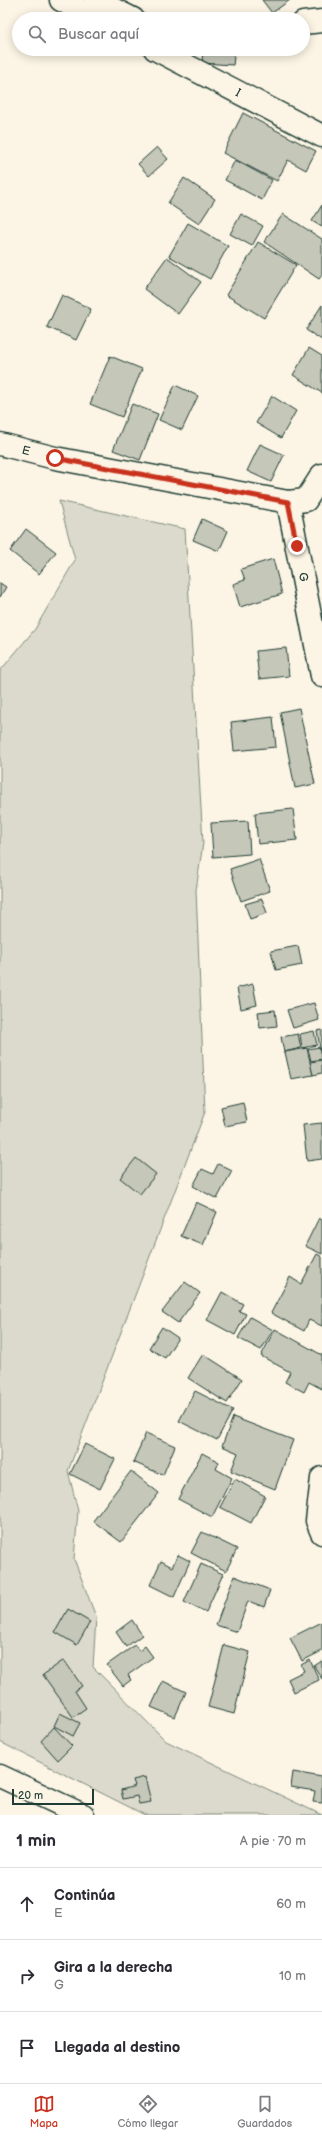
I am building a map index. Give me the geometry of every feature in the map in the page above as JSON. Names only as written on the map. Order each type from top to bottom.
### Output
[{"type":"street","points":[[61,0],[84,12]]},
{"type":"street","points":[[95,0],[119,12]]},
{"type":"street","points":[[310,22],[322,21]]},
{"type":"street","name":"I","points":[[168,56],[322,136]]},
{"type":"street","name":"E","points":[[0,444],[55,458],[306,504]]},
{"type":"street","points":[[306,504],[322,476]]},
{"type":"street","name":"G","points":[[306,504],[322,676]]},
{"type":"street","points":[[322,1478],[317,1521],[322,1533]]},
{"type":"street","points":[[0,1776],[83,1815]]},
{"type":"shaded area","points":[[59,501],[185,529],[203,843],[196,890],[205,1112],[68,1471],[78,1511],[74,1559],[96,1617],[93,1667],[166,1741],[322,1815],[145,1815],[0,1742],[0,671],[35,629],[75,560]]},
{"type":"building","points":[[262,0],[290,0],[273,12],[271,12]]},
{"type":"building","points":[[202,56],[234,56],[233,65],[202,63]]},
{"type":"building","points":[[243,113],[316,151],[306,170],[288,160],[277,181],[223,153]]},
{"type":"building","points":[[157,147],[168,159],[149,176],[138,164]]},
{"type":"building","points":[[235,160],[272,180],[262,200],[225,180]]},
{"type":"building","points":[[184,178],[215,199],[199,224],[168,203]]},
{"type":"building","points":[[322,205],[322,227],[312,221]]},
{"type":"building","points":[[241,214],[263,226],[252,246],[230,234]]},
{"type":"building","points":[[283,214],[322,239],[322,275],[319,279],[264,242]]},
{"type":"building","points":[[188,223],[228,246],[210,279],[169,256]]},
{"type":"building","points":[[258,242],[296,265],[264,318],[226,295]]},
{"type":"building","points":[[167,257],[201,282],[178,314],[144,289]]},
{"type":"building","points":[[62,295],[91,309],[76,340],[47,327]]},
{"type":"building","points":[[322,305],[322,340],[306,330]]},
{"type":"building","points":[[309,348],[322,356],[322,393],[293,375]]},
{"type":"building","points":[[110,356],[142,369],[122,417],[90,404]]},
{"type":"building","points":[[175,385],[198,396],[182,430],[159,420]]},
{"type":"building","points":[[272,396],[296,411],[281,438],[256,423]]},
{"type":"building","points":[[132,404],[158,414],[140,460],[113,450]]},
{"type":"building","points":[[260,444],[284,455],[271,482],[247,471]]},
{"type":"building","points":[[202,519],[228,531],[219,551],[193,540]]},
{"type":"building","points":[[26,529],[56,552],[39,574],[10,551]]},
{"type":"building","points":[[273,559],[282,594],[240,607],[233,584],[245,580],[241,569]]},
{"type":"building","points":[[0,583],[6,587],[0,597]]},
{"type":"building","points":[[286,648],[289,676],[259,679],[256,651]]},
{"type":"building","points":[[299,708],[315,784],[295,788],[280,712]]},
{"type":"building","points":[[273,717],[276,747],[234,751],[231,722]]},
{"type":"building","points":[[293,809],[297,840],[258,844],[255,813]]},
{"type":"building","points":[[248,821],[250,854],[213,857],[211,823]]},
{"type":"building","points":[[259,859],[270,891],[241,901],[230,869]]},
{"type":"building","points":[[262,899],[267,913],[250,919],[245,904]]},
{"type":"building","points":[[298,946],[302,965],[276,970],[271,951]]},
{"type":"building","points":[[253,984],[257,1005],[241,1009],[237,988]]},
{"type":"building","points":[[314,1003],[319,1020],[293,1028],[287,1010]]},
{"type":"building","points":[[275,1010],[277,1026],[260,1028],[258,1012]]},
{"type":"building","points":[[322,1030],[322,1059],[317,1031]]},
{"type":"building","points":[[314,1031],[317,1045],[302,1048],[300,1034]]},
{"type":"building","points":[[298,1034],[301,1048],[284,1052],[281,1037]]},
{"type":"building","points":[[319,1047],[322,1059],[311,1061],[308,1049]]},
{"type":"building","points":[[307,1048],[313,1075],[291,1079],[285,1052]]},
{"type":"building","points":[[322,1060],[322,1073],[313,1075],[310,1062]]},
{"type":"building","points":[[243,1102],[247,1122],[225,1126],[221,1107]]},
{"type":"building","points":[[322,1123],[322,1159],[307,1161],[303,1125]]},
{"type":"building","points":[[136,1158],[156,1174],[140,1194],[120,1178]]},
{"type":"building","points":[[218,1164],[232,1171],[217,1199],[193,1186],[202,1169],[213,1174]]},
{"type":"building","points":[[196,1202],[217,1212],[203,1245],[181,1236]]},
{"type":"building","points":[[319,1218],[322,1220],[322,1254],[305,1246]]},
{"type":"building","points":[[317,1254],[322,1257],[322,1326],[309,1320],[304,1331],[271,1313],[290,1277],[301,1284]]},
{"type":"building","points":[[185,1282],[200,1293],[178,1323],[162,1312]]},
{"type":"building","points":[[222,1292],[243,1304],[239,1311],[246,1314],[235,1335],[207,1320]]},
{"type":"building","points":[[250,1317],[273,1330],[261,1350],[238,1338]]},
{"type":"building","points":[[162,1327],[178,1338],[165,1358],[149,1348]]},
{"type":"building","points":[[275,1329],[322,1355],[322,1389],[309,1382],[304,1392],[285,1382],[290,1372],[261,1356]]},
{"type":"building","points":[[203,1354],[242,1379],[227,1403],[188,1378]]},
{"type":"building","points":[[195,1391],[233,1410],[217,1440],[179,1421]]},
{"type":"building","points":[[233,1417],[293,1440],[275,1489],[231,1471],[238,1453],[222,1446]]},
{"type":"building","points":[[146,1433],[175,1446],[163,1475],[133,1462]]},
{"type":"building","points":[[85,1444],[115,1459],[100,1489],[70,1474]]},
{"type":"building","points":[[202,1453],[219,1462],[216,1469],[232,1478],[212,1517],[178,1499]]},
{"type":"building","points":[[131,1471],[159,1493],[121,1542],[93,1521]]},
{"type":"building","points":[[235,1479],[265,1496],[251,1523],[220,1507]]},
{"type":"building","points":[[202,1532],[237,1549],[226,1571],[191,1553]]},
{"type":"building","points":[[178,1555],[190,1561],[174,1597],[150,1585],[161,1561],[172,1567]]},
{"type":"building","points":[[201,1564],[223,1574],[206,1612],[184,1602]]},
{"type":"building","points":[[234,1576],[270,1590],[264,1607],[248,1601],[237,1632],[216,1625]]},
{"type":"building","points":[[68,1609],[90,1622],[77,1645],[55,1632]]},
{"type":"building","points":[[132,1620],[142,1635],[126,1647],[116,1632]]},
{"type":"building","points":[[322,1622],[322,1651],[302,1661],[290,1638]]},
{"type":"building","points":[[135,1645],[139,1651],[145,1646],[153,1657],[128,1675],[131,1680],[123,1686],[107,1665]]},
{"type":"building","points":[[224,1645],[250,1652],[234,1714],[208,1707]]},
{"type":"building","points":[[64,1660],[82,1686],[75,1691],[86,1708],[73,1717],[43,1675]]},
{"type":"building","points":[[310,1660],[319,1680],[294,1692],[288,1679],[304,1671],[301,1665]]},
{"type":"building","points":[[322,1661],[322,1679],[314,1666]]},
{"type":"building","points":[[163,1681],[186,1692],[175,1717],[151,1707]]},
{"type":"building","points":[[60,1713],[80,1723],[73,1736],[54,1726]]},
{"type":"building","points":[[54,1727],[72,1746],[58,1760],[41,1741]]},
{"type":"building","points":[[293,1772],[322,1777],[322,1803],[313,1802],[315,1791],[291,1787]]},
{"type":"building","points":[[145,1777],[151,1802],[139,1804],[137,1796],[123,1799],[121,1790],[135,1786],[133,1780]]},
{"type":"route","points":[[55,458],[288,502],[297,546]]}]
